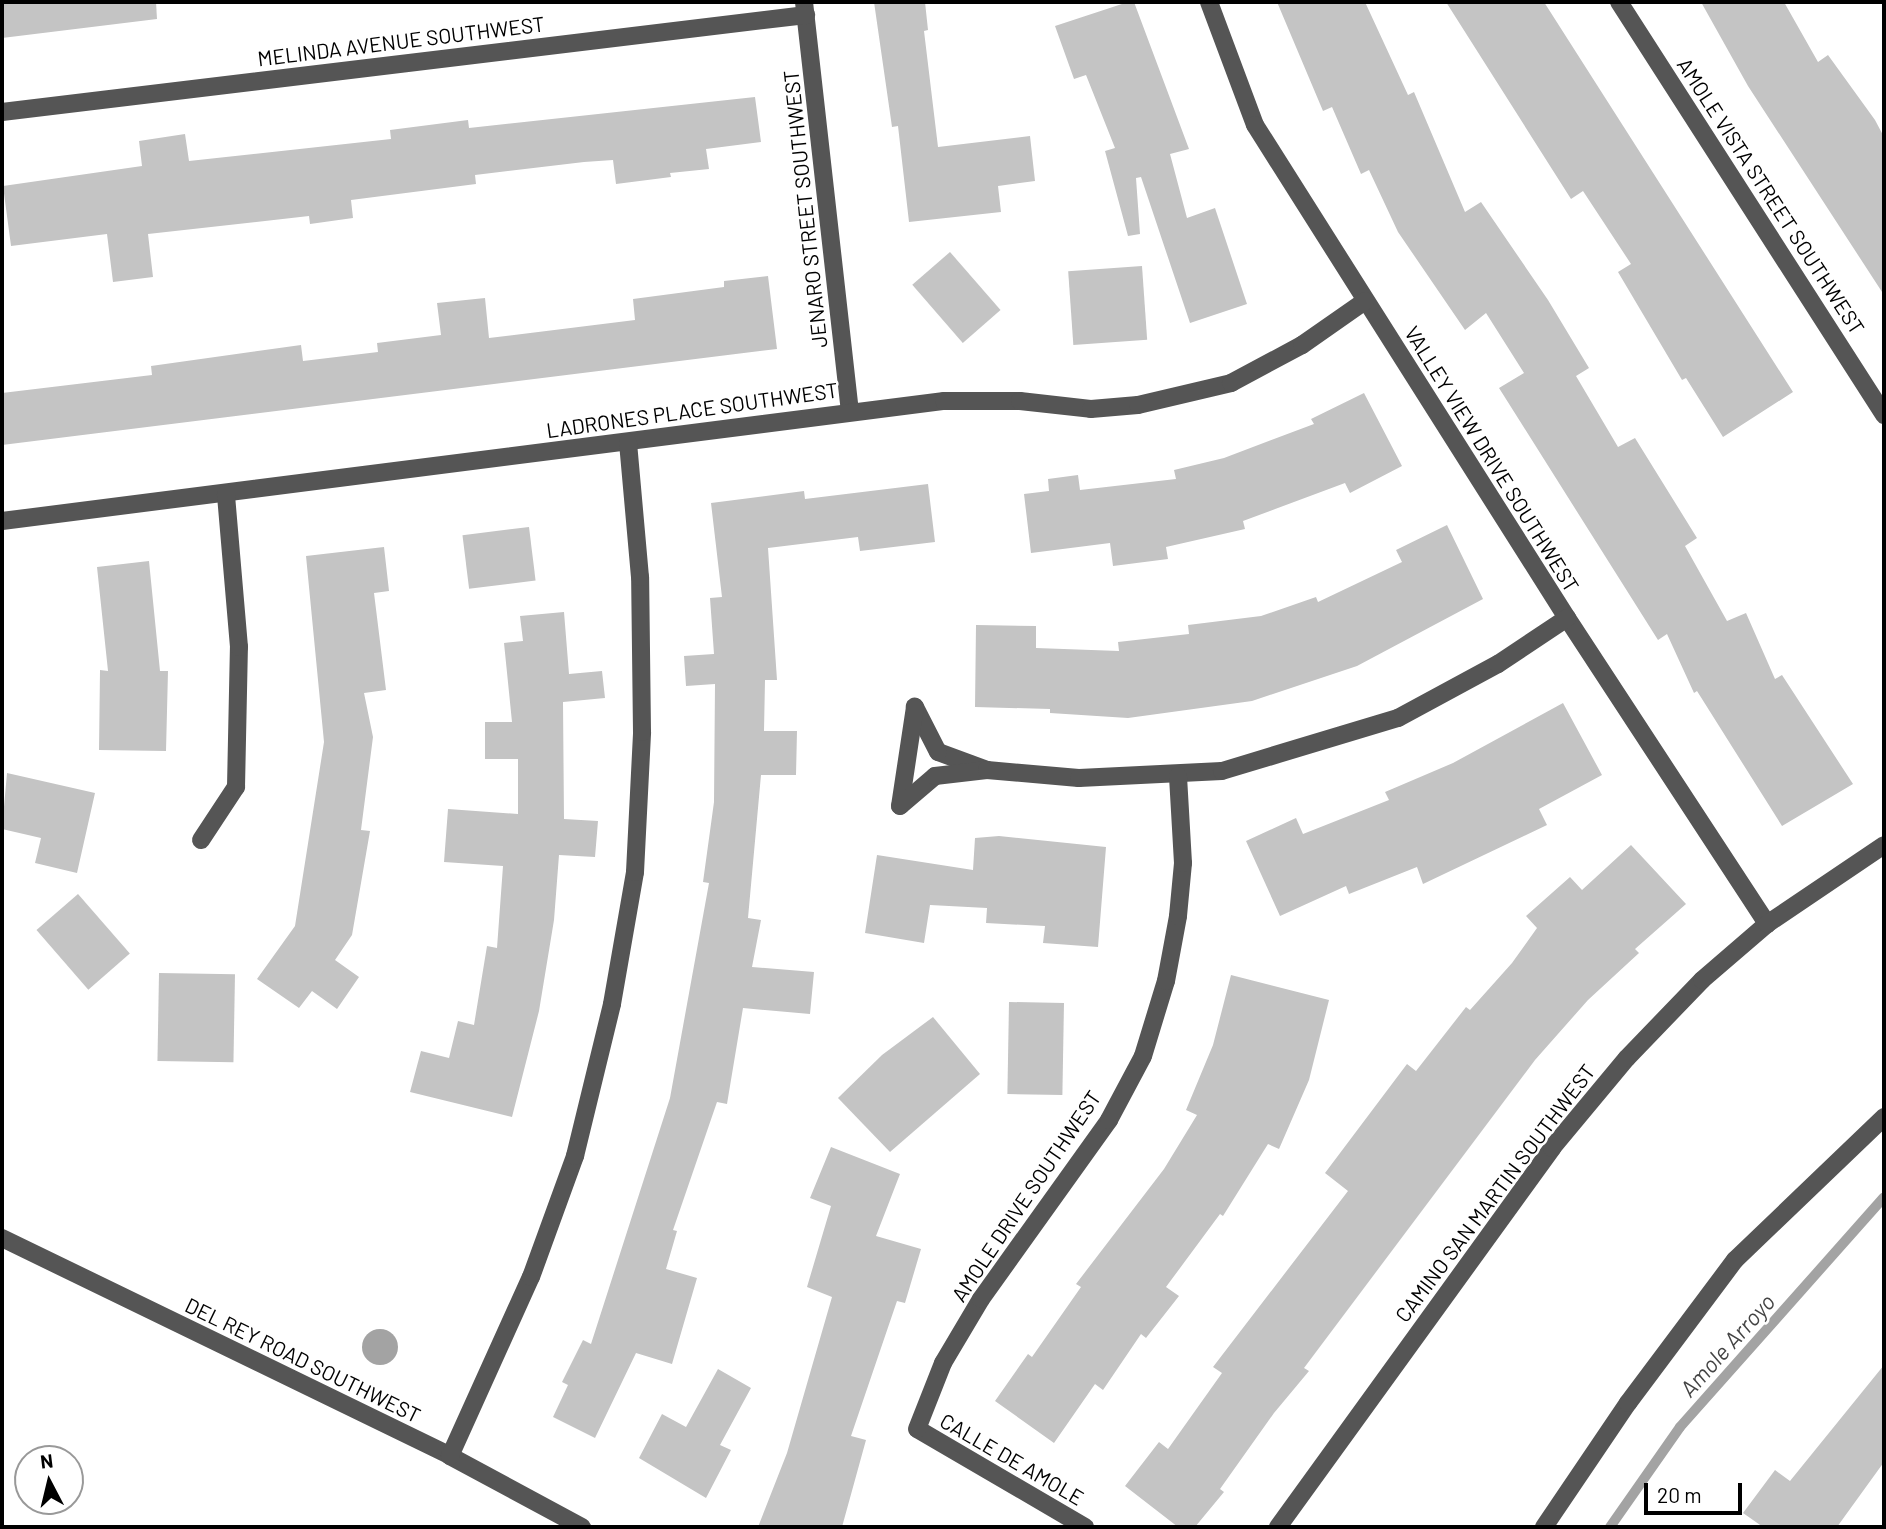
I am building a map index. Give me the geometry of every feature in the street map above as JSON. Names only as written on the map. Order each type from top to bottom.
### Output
[{"type":"street","name":"VALLEY VIEW DRIVE SOUTHWEST","points":[[1209,2],[1255,125],[1567,618],[1767,924]]},
{"type":"street","name":"AMOLE VISTA STREET SOUTHWEST","points":[[1619,2],[1884,415]]},
{"type":"street","name":"MELINDA AVENUE SOUTHWEST","points":[[2,112],[805,8]]},
{"type":"street","name":"JENARO STREET SOUTHWEST","points":[[805,8],[850,411]]},
{"type":"street","name":"LADRONES PLACE SOUTHWEST","points":[[2,521],[226,495],[850,411],[944,401],[1020,401],[1091,409],[1138,405],[1231,383],[1302,345],[1365,301]]},
{"type":"street","points":[[450,1457],[536,1265],[575,1156],[612,1004],[635,872],[642,732],[640,577],[628,443]]},
{"type":"street","points":[[201,840],[236,787],[239,647],[226,495]]},
{"type":"street","points":[[987,770],[938,752],[915,707],[900,806],[935,776],[987,770],[1079,778],[1178,776],[1222,771],[1398,718],[1498,664],[1567,618]]},
{"type":"street","name":"AMOLE DRIVE SOUTHWEST","points":[[916,1429],[943,1363],[975,1310],[1109,1120],[1143,1056],[1166,981],[1178,916],[1183,863],[1178,776]]},
{"type":"street","name":"CAMINO SAN MARTIN SOUTHWEST","points":[[1278,1527],[1552,1148],[1627,1058],[1702,980],[1767,924],[1884,845]]},
{"type":"street","points":[[1544,1527],[1628,1403],[1735,1260],[1884,1117]]},
{"type":"street","name":"DEL REY ROAD SOUTHWEST","points":[[2,1238],[450,1457],[579,1527]]},
{"type":"street","name":"CALLE DE AMOLE","points":[[916,1429],[1085,1527]]},
{"type":"shaded area","points":[[380,1329],[393,1334],[398,1347],[393,1360],[380,1365],[367,1360],[362,1347],[367,1334]]},
{"type":"building","points":[[2,2],[156,2],[157,19],[2,38]]},
{"type":"building","points":[[874,2],[925,2],[928,30],[924,31],[938,147],[1030,136],[1035,181],[998,186],[1001,212],[909,222],[898,126],[892,127]]},
{"type":"building","points":[[1134,2],[1189,149],[1170,154],[1187,218],[1215,208],[1247,304],[1190,323],[1141,177],[1136,178],[1140,234],[1128,236],[1105,151],[1115,148],[1086,75],[1074,79],[1055,26]]},
{"type":"building","points":[[1277,2],[1365,2],[1408,95],[1414,92],[1465,212],[1481,202],[1548,300],[1589,368],[1576,376],[1618,447],[1635,438],[1697,538],[1685,546],[1727,621],[1746,613],[1775,679],[1782,675],[1853,784],[1782,826],[1697,691],[1694,693],[1667,634],[1658,640],[1499,388],[1524,373],[1486,313],[1465,330],[1398,232],[1369,170],[1361,174],[1332,107],[1323,111]]},
{"type":"building","points":[[1446,2],[1544,2],[1793,392],[1723,437],[1686,378],[1682,380],[1618,272],[1631,264],[1583,191],[1571,199]]},
{"type":"building","points":[[1701,2],[1784,2],[1818,62],[1828,55],[1875,120],[1884,137],[1884,295],[1748,86]]},
{"type":"building","points":[[755,97],[761,142],[706,149],[709,169],[670,173],[671,177],[616,184],[613,160],[584,162],[475,175],[476,184],[351,200],[353,218],[310,224],[309,216],[148,234],[153,277],[113,282],[107,234],[11,246],[3,186],[142,166],[139,141],[185,134],[189,161],[391,139],[390,130],[468,120],[469,128]]},
{"type":"building","points":[[950,252],[1001,310],[963,343],[912,285]]},
{"type":"building","points":[[1142,266],[1147,340],[1073,345],[1068,271]]},
{"type":"building","points":[[768,276],[777,349],[2,445],[2,393],[152,375],[151,366],[301,345],[303,361],[378,352],[377,343],[441,335],[437,303],[485,298],[489,338],[635,320],[633,299],[724,287],[724,281]]},
{"type":"building","points":[[1364,393],[1402,466],[1350,493],[1345,483],[1243,521],[1245,529],[1166,547],[1168,559],[1113,566],[1110,543],[1031,553],[1024,494],[1049,491],[1048,479],[1078,475],[1080,490],[1176,479],[1174,470],[1224,458],[1314,424],[1311,419]]},
{"type":"building","points":[[928,484],[935,542],[860,551],[858,537],[768,548],[777,680],[765,680],[764,731],[797,731],[796,775],[761,775],[748,918],[761,920],[752,967],[814,972],[810,1014],[743,1008],[727,1104],[717,1102],[673,1230],[677,1231],[666,1269],[697,1278],[672,1364],[636,1353],[595,1438],[553,1417],[568,1385],[562,1382],[583,1340],[591,1344],[670,1098],[709,883],[703,882],[714,802],[715,684],[686,686],[684,656],[714,654],[710,598],[722,597],[711,503],[804,491],[805,499]]},
{"type":"building","points":[[1447,525],[1483,599],[1357,666],[1252,701],[1128,718],[1050,713],[1050,709],[975,707],[976,625],[1036,626],[1036,648],[1119,651],[1118,642],[1189,634],[1188,625],[1261,616],[1316,597],[1318,602],[1402,562],[1396,550]]},
{"type":"building","points":[[529,527],[536,581],[469,589],[462,535]]},
{"type":"building","points":[[384,547],[389,591],[374,593],[386,690],[364,693],[373,737],[361,830],[370,831],[352,935],[335,960],[359,977],[337,1009],[312,991],[299,1008],[257,979],[295,926],[324,742],[306,556]]},
{"type":"building","points":[[149,561],[160,671],[168,671],[166,751],[99,750],[100,670],[108,671],[97,567]]},
{"type":"building","points":[[564,612],[569,674],[602,671],[605,698],[563,702],[564,819],[598,821],[595,857],[559,855],[554,920],[539,1011],[512,1117],[410,1092],[421,1051],[449,1058],[458,1021],[474,1025],[487,946],[497,948],[503,866],[444,862],[448,809],[518,814],[518,759],[485,759],[485,722],[512,722],[504,643],[523,641],[520,616]]},
{"type":"building","points":[[1563,703],[1602,775],[1539,809],[1547,825],[1423,884],[1417,867],[1349,894],[1346,886],[1280,916],[1246,841],[1296,818],[1303,834],[1389,800],[1385,792],[1453,763]]},
{"type":"building","points":[[7,773],[95,793],[77,873],[35,863],[41,838],[2,829]]},
{"type":"building","points":[[999,836],[1106,847],[1098,947],[1043,943],[1045,926],[986,923],[987,908],[930,905],[924,943],[865,933],[877,855],[973,870],[975,838]]},
{"type":"building","points":[[1631,845],[1686,904],[1635,949],[1639,953],[1588,1000],[1535,1060],[1304,1368],[1309,1371],[1274,1413],[1220,1489],[1224,1492],[1195,1527],[1178,1527],[1125,1486],[1159,1442],[1168,1449],[1222,1373],[1213,1367],[1348,1191],[1325,1173],[1407,1064],[1416,1071],[1466,1007],[1470,1010],[1512,963],[1537,928],[1526,916],[1570,877],[1582,890]]},
{"type":"building","points":[[78,894],[130,954],[88,990],[36,930]]},
{"type":"building","points":[[159,973],[235,974],[233,1062],[157,1061]]},
{"type":"building","points":[[1231,975],[1329,1000],[1309,1080],[1279,1149],[1268,1144],[1223,1216],[1220,1214],[1166,1287],[1179,1296],[1146,1338],[1141,1334],[1103,1390],[1095,1384],[1054,1443],[995,1401],[1028,1354],[1032,1357],[1081,1287],[1076,1284],[1164,1169],[1197,1115],[1186,1110],[1213,1045]]},
{"type":"building","points":[[1009,1002],[1064,1003],[1062,1095],[1007,1094]]},
{"type":"building","points":[[933,1017],[980,1074],[890,1152],[838,1098],[882,1055]]},
{"type":"building","points":[[831,1147],[900,1174],[876,1236],[921,1249],[905,1303],[897,1301],[851,1436],[866,1440],[842,1527],[758,1527],[787,1453],[832,1297],[807,1287],[831,1206],[810,1198]]},
{"type":"building","points":[[1884,1365],[1884,1462],[1837,1527],[1763,1527],[1743,1513],[1775,1470],[1790,1481]]},
{"type":"building","points":[[718,1369],[751,1388],[720,1445],[731,1450],[706,1498],[639,1458],[662,1414],[686,1427]]},
{"type":"waterway","name":"Amole Arroyo","points":[[1610,1527],[1680,1427],[1884,1197]]}]
